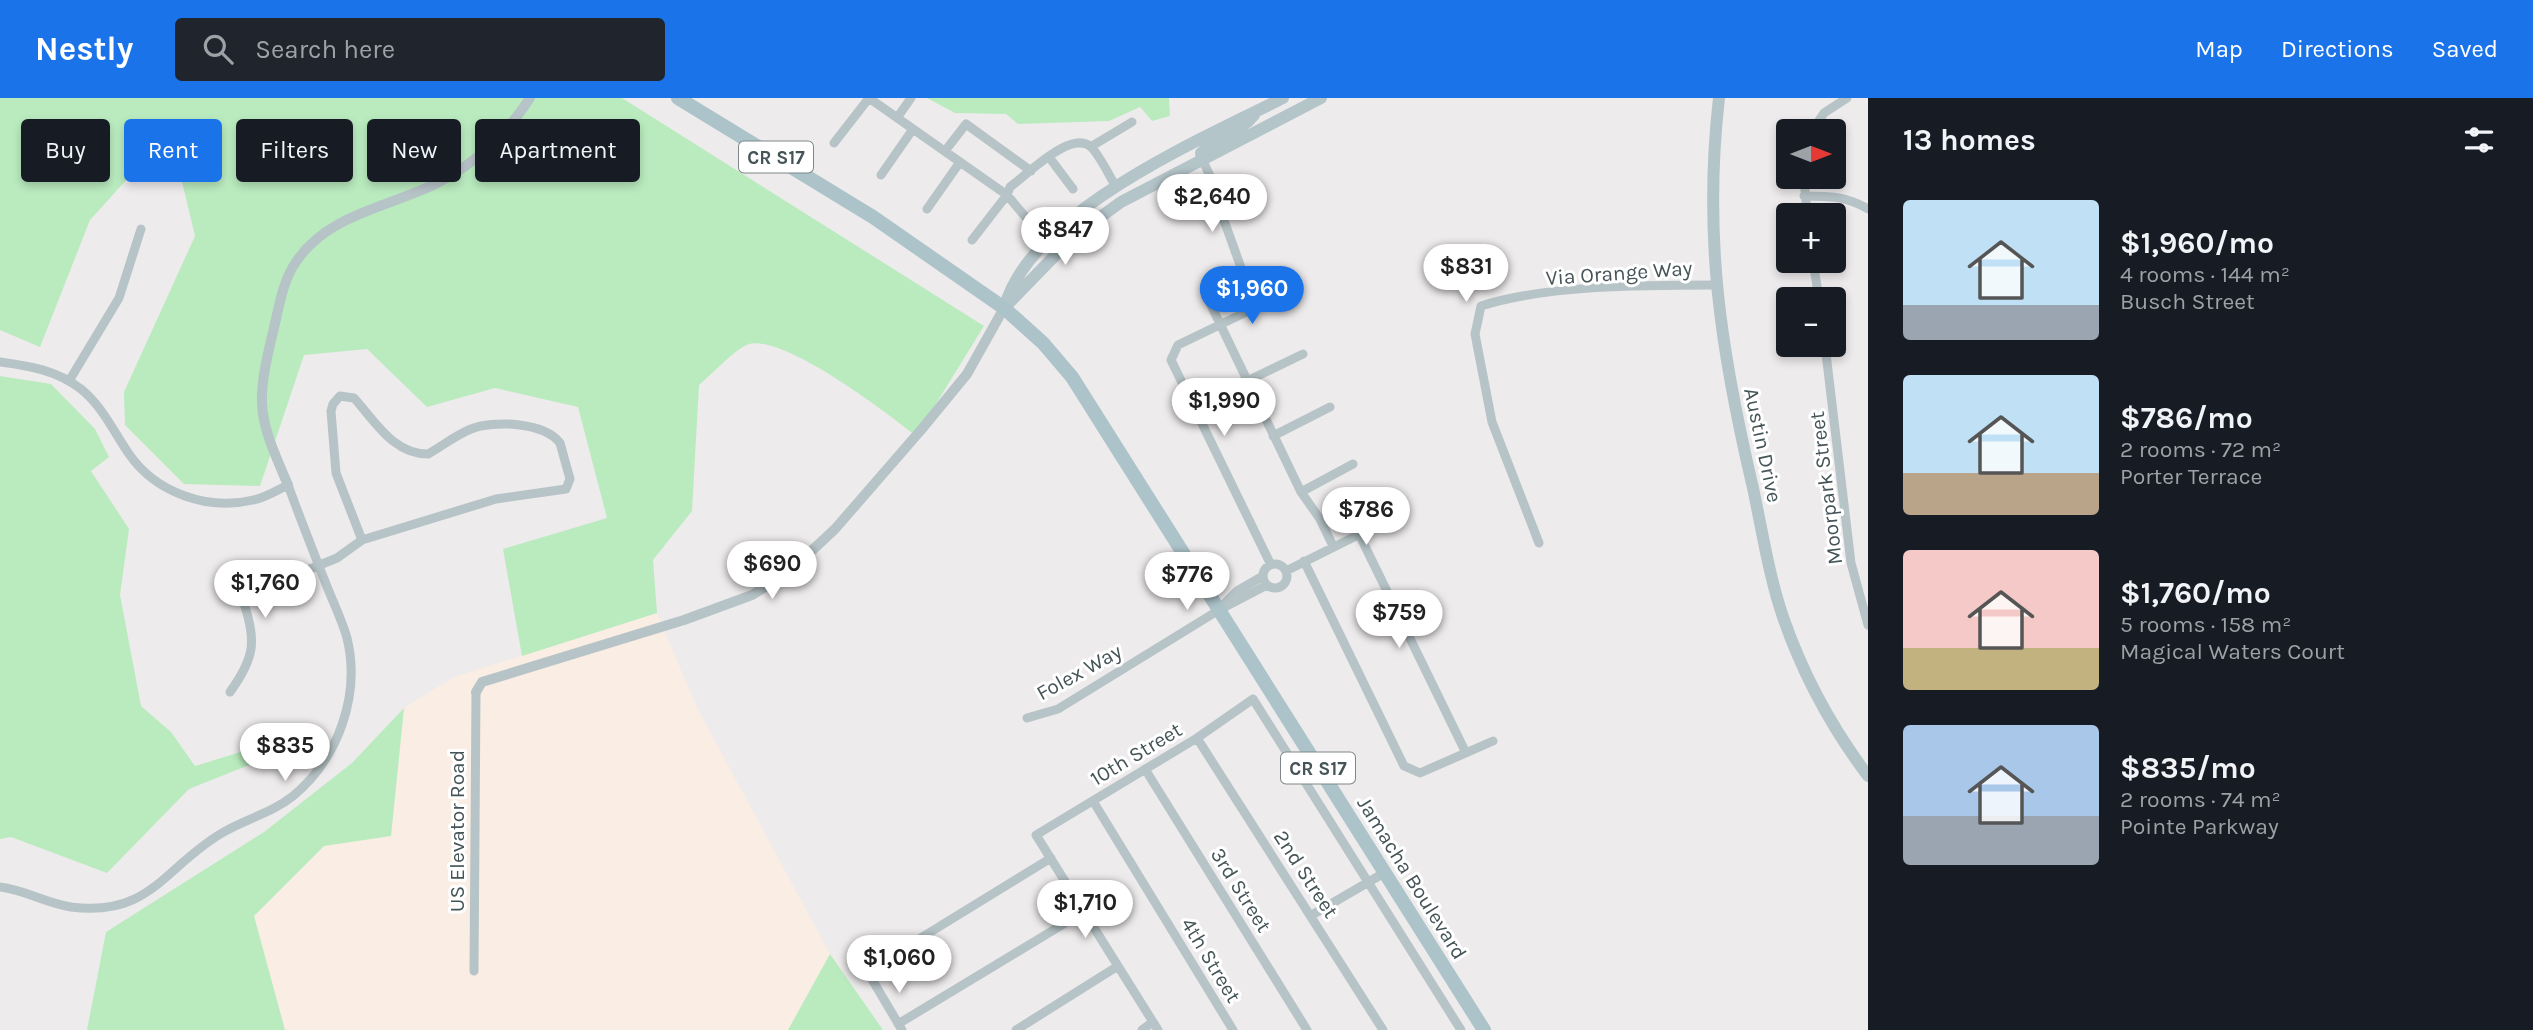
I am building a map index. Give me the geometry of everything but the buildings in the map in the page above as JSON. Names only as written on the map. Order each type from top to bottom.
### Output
[{"type":"main road","name":"Jamacha Boulevard","points":[[678,98],[873,217],[1004,308],[1043,343],[1072,377],[1484,1030]]},
{"type":"main road","points":[[1004,308],[1012,282],[1064,225],[1116,187],[1161,159],[1283,98]]},
{"type":"main road","points":[[1004,308],[1080,232],[1121,202],[1321,98]]},
{"type":"main road","name":"Austin Drive","points":[[1719,98],[1713,148],[1711,219],[1722,347],[1783,616],[1810,682],[1828,716],[1868,776]]},
{"type":"main road","points":[[1202,159],[1201,153],[1209,145],[1245,127],[1256,111]]},
{"type":"main road","points":[[1080,232],[1084,219],[1113,196],[1116,187]]},
{"type":"street","points":[[0,887],[73,907],[101,907],[129,902],[154,889],[215,838],[276,807],[306,784],[337,740],[347,709],[350,685],[348,641],[264,430],[261,390],[284,284],[295,263],[310,244],[337,224],[459,171],[515,121],[530,98]]},
{"type":"street","points":[[834,143],[869,98],[1007,195],[1034,227]]},
{"type":"street","points":[[897,118],[911,98]]},
{"type":"street","points":[[1820,119],[1824,113],[1847,98]]},
{"type":"street","points":[[1092,146],[1132,122]]},
{"type":"street","points":[[945,151],[966,124],[1031,171]]},
{"type":"street","points":[[881,175],[913,129]]},
{"type":"street","points":[[972,240],[1007,195],[1010,187],[1067,143],[1080,141],[1092,146],[1116,187]]},
{"type":"street","points":[[1049,157],[1073,189]]},
{"type":"street","points":[[1202,159],[1219,193],[1221,212],[1244,276],[1231,291],[1209,301],[1301,492],[1320,519],[1333,546]]},
{"type":"street","points":[[927,209],[960,162]]},
{"type":"street","points":[[1804,189],[1805,203]]},
{"type":"street","points":[[1804,196],[1852,199],[1868,209]]},
{"type":"street","points":[[69,381],[119,298],[141,229]]},
{"type":"street","name":"Via Orange Way","points":[[1539,543],[1492,422],[1475,334],[1481,306],[1500,299],[1597,289],[1715,285]]},
{"type":"street","points":[[1271,300],[1178,345],[1173,351],[1171,364],[1270,565],[1265,581],[1276,588],[1284,584],[1286,571]]},
{"type":"street","points":[[476,692],[482,682],[684,620],[752,596],[789,572],[835,529],[967,374],[1004,308]]},
{"type":"street","points":[[1247,381],[1303,354]]},
{"type":"street","name":"Moorpark Street","points":[[1826,357],[1851,564],[1868,625]]},
{"type":"street","points":[[0,362],[43,369],[69,381],[97,405],[138,464],[175,492],[209,502],[233,503],[257,500],[288,485]]},
{"type":"street","points":[[230,692],[244,672],[249,658],[253,631],[243,600],[250,588],[268,586],[337,558],[362,540],[496,499],[566,489],[570,479],[560,443],[539,430],[495,424],[470,429],[428,454],[422,454],[389,441],[354,398],[340,397],[332,407],[336,473],[362,540]]},
{"type":"street","points":[[1273,436],[1330,407]]},
{"type":"street","points":[[1301,492],[1353,464]]},
{"type":"street","points":[[1286,571],[1386,521]]},
{"type":"street","points":[[1359,534],[1466,753]]},
{"type":"street","points":[[1304,561],[1404,766],[1420,773],[1493,741]]},
{"type":"street","points":[[1270,565],[1280,565],[1286,571]]},
{"type":"street","name":"Folex Way","points":[[1027,718],[1058,709],[1219,610],[1237,591],[1265,581]]},
{"type":"street","name":"US Elevator Road","points":[[474,971],[476,692]]},
{"type":"street","name":"10th Street","points":[[1051,858],[1035,835],[1197,738],[1253,699],[1366,883]]},
{"type":"street","name":"2nd Street","points":[[1197,738],[1312,915],[1382,1030]]},
{"type":"street","name":"3rd Street","points":[[1145,769],[1307,1030]]},
{"type":"street","name":"4th Street","points":[[1093,801],[1233,1030]]},
{"type":"street","points":[[1085,911],[900,1027],[867,971],[1051,858],[1085,911],[1156,1026],[1142,1030]]},
{"type":"street","points":[[1312,915],[1384,873]]},
{"type":"street","points":[[1366,883],[1461,1030]]},
{"type":"street","points":[[1016,1030],[1118,966]]},
{"type":"shaded area","points":[[657,613],[696,706],[830,954],[788,1030],[285,1030],[254,916],[324,846],[391,835],[404,708],[454,677]]},
{"type":"green space","points":[[0,98],[622,98],[984,326],[916,436],[835,378],[786,351],[765,344],[749,344],[737,351],[699,385],[692,511],[653,560],[657,613],[522,656],[503,549],[607,518],[578,407],[495,388],[427,407],[367,349],[304,355],[260,486],[184,484],[125,425],[124,392],[195,236],[182,182],[222,182],[222,119],[124,119],[124,182],[90,220],[40,347],[0,330]]},
{"type":"green space","points":[[927,98],[1169,98],[1170,116],[1152,121],[1140,107],[1109,121],[1018,124],[1006,114],[955,113]]},
{"type":"green space","points":[[0,376],[51,384],[95,429],[109,457],[91,471],[129,529],[120,595],[141,706],[171,732],[195,766],[273,742],[274,755],[189,789],[107,873],[11,837],[0,839]]},
{"type":"green space","points":[[404,708],[391,836],[324,846],[254,916],[285,1030],[87,1030],[106,932],[264,832],[352,763]]},
{"type":"green space","points":[[830,954],[883,1030],[788,1030]]}]
